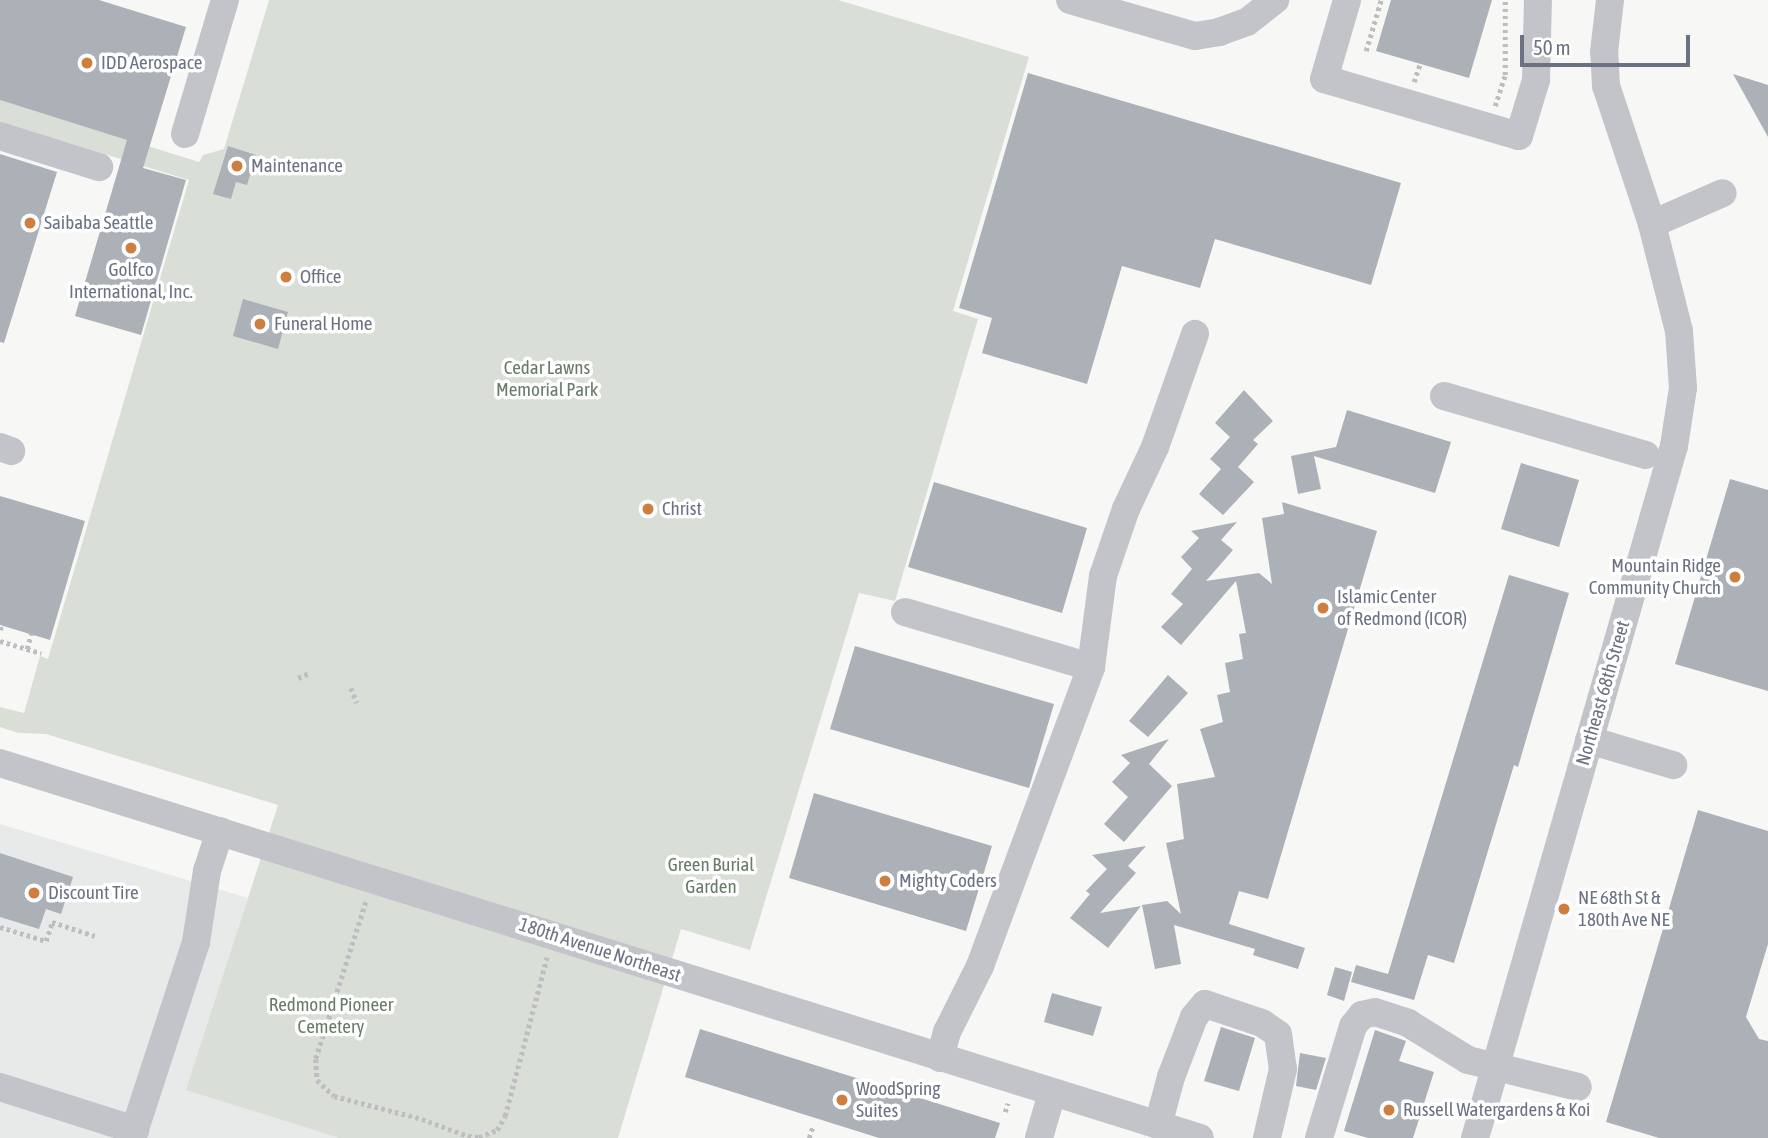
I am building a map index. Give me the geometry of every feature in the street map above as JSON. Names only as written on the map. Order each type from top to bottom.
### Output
[{"type":"street","points":[[185,134],[225,0]]},
{"type":"street","points":[[1070,0],[1195,36],[1219,32],[1247,22],[1275,0]]},
{"type":"street","points":[[1347,0],[1324,79],[1520,136],[1536,80],[1538,0]]},
{"type":"street","name":"Northeast 68th Street","points":[[1475,1138],[1674,446],[1683,388],[1679,331],[1652,224],[1606,86],[1604,52],[1611,0]]},
{"type":"street","points":[[0,136],[99,167]]},
{"type":"street","points":[[1652,224],[1723,193]]},
{"type":"street","points":[[940,1058],[947,1032],[980,966],[1091,667],[1103,576],[1126,509],[1154,447],[1195,334]]},
{"type":"street","points":[[1444,397],[1646,455]]},
{"type":"street","points":[[905,612],[1091,667]]},
{"type":"street","points":[[1589,740],[1673,765]]},
{"type":"street","name":"180th Avenue Northeast","points":[[0,763],[374,877],[1200,1138]]},
{"type":"street","points":[[0,1087],[134,1134],[196,942],[207,871],[220,831]]},
{"type":"street","points":[[1158,1125],[1171,1077],[1194,1017],[1205,1004],[1262,1023],[1278,1034],[1283,1069],[1266,1138]]},
{"type":"street","points":[[1319,1138],[1353,1026],[1362,1015],[1376,1012],[1408,1023],[1468,1060],[1578,1087]]},
{"type":"street","points":[[1039,1138],[1052,1093]]},
{"type":"path","points":[[1366,51],[1381,0]]},
{"type":"path","points":[[1493,113],[1505,75],[1505,0]]},
{"type":"path","points":[[27,649],[31,634]]},
{"type":"path","points":[[0,641],[41,653]]},
{"type":"path","points":[[298,678],[309,673]]},
{"type":"path","points":[[351,688],[357,703]]},
{"type":"path","points":[[374,877],[316,1059],[317,1080],[334,1096],[422,1119],[468,1136],[488,1135],[497,1130],[505,1116],[554,936]]},
{"type":"path","points":[[0,927],[46,940],[52,922],[95,936]]},
{"type":"path","points":[[1005,1111],[1008,1103]]},
{"type":"path","points":[[808,1138],[813,1126]]},
{"type":"shaded area","points":[[0,824],[248,898],[187,1090],[339,1138],[0,1138]]},
{"type":"green space","name":"Cedar Lawns Memorial Park","points":[[269,0],[838,0],[1029,57],[953,311],[978,319],[895,601],[859,593],[750,950],[681,929],[618,1138],[339,1138],[186,1090],[278,805],[46,734],[18,733],[0,727],[0,707],[24,713],[40,656],[48,659],[189,180],[0,122],[0,100],[199,162],[203,155],[224,149]]},
{"type":"building","name":"IDD Aerospace","points":[[0,0],[99,0],[186,27],[143,168],[186,180],[141,335],[75,316],[127,140],[0,100]]},
{"type":"building","points":[[1391,0],[1492,0],[1469,78],[1376,51]]},
{"type":"building","points":[[1028,73],[1401,183],[1371,285],[1215,239],[1200,288],[1122,266],[1087,384],[982,353],[992,318],[959,308]]},
{"type":"building","points":[[1733,74],[1768,85],[1768,137]]},
{"type":"building","name":"Maintenance","points":[[228,146],[256,155],[247,185],[236,182],[231,199],[213,194]]},
{"type":"building","points":[[0,154],[57,172],[4,343],[0,342]]},
{"type":"building","name":"Funeral Home","points":[[243,299],[288,312],[278,349],[233,336]]},
{"type":"building","points":[[1244,390],[1273,421],[1253,440],[1258,444],[1238,467],[1254,482],[1223,515],[1199,494],[1221,469],[1210,459],[1230,437],[1215,423]]},
{"type":"building","points":[[1347,410],[1451,442],[1435,493],[1314,456],[1321,489],[1298,494],[1291,456],[1336,447]]},
{"type":"building","points":[[1521,463],[1579,480],[1559,547],[1501,529]]},
{"type":"building","name":"Mountain Ridge Community Church","points":[[1730,479],[1768,490],[1768,691],[1675,664]]},
{"type":"building","points":[[934,482],[1087,528],[1062,613],[908,567]]},
{"type":"building","points":[[0,496],[85,521],[50,640],[0,625]]},
{"type":"building","points":[[1282,502],[1377,531],[1268,899],[1239,891],[1229,924],[1305,948],[1298,969],[1253,955],[1255,949],[1174,925],[1181,964],[1155,969],[1142,905],[1167,901],[1181,914],[1166,843],[1184,839],[1177,784],[1215,777],[1200,729],[1223,722],[1217,695],[1230,692],[1225,663],[1243,659],[1239,634],[1246,633],[1236,581],[1181,645],[1161,627],[1183,604],[1171,594],[1192,569],[1181,557],[1199,538],[1191,531],[1237,522],[1221,540],[1233,550],[1206,581],[1259,573],[1272,584],[1262,518],[1284,514]]},
{"type":"building","points":[[1509,575],[1569,593],[1518,767],[1514,765],[1454,963],[1428,955],[1414,1000],[1351,982],[1356,965],[1388,974]]},
{"type":"building","points":[[855,646],[1054,704],[1029,788],[830,729]]},
{"type":"building","points":[[1168,675],[1188,693],[1148,737],[1129,721]]},
{"type":"building","points":[[1169,739],[1149,764],[1172,786],[1124,842],[1104,824],[1128,797],[1112,782],[1130,763],[1121,755]]},
{"type":"building","points":[[814,793],[992,846],[966,931],[789,878]]},
{"type":"building","points":[[1698,810],[1768,831],[1768,944],[1746,1017],[1759,1039],[1768,1041],[1768,1138],[1659,1138],[1606,1122]]},
{"type":"building","points":[[1146,846],[1128,866],[1136,873],[1100,913],[1141,906],[1108,948],[1070,918],[1090,894],[1086,891],[1107,869],[1092,855]]},
{"type":"building","name":"Discount Tire","points":[[0,853],[73,877],[61,914],[46,909],[39,929],[0,917]]},
{"type":"building","points":[[1335,967],[1352,972],[1344,1001],[1327,995]]},
{"type":"building","points":[[1052,993],[1102,1007],[1093,1036],[1044,1022]]},
{"type":"building","points":[[1221,1027],[1255,1038],[1239,1091],[1204,1081]]},
{"type":"building","name":"WoodSpring Suites","points":[[700,1029],[1000,1123],[995,1138],[879,1138],[685,1077]]},
{"type":"building","points":[[1375,1030],[1406,1041],[1399,1061],[1434,1072],[1413,1138],[1368,1138],[1344,1131]]},
{"type":"building","points":[[1300,1053],[1326,1058],[1316,1090],[1296,1086]]},
{"type":"place","name":"IDD Aerospace","points":[[87,63]]},
{"type":"place","name":"Maintenance","points":[[237,166]]},
{"type":"place","name":"Saibaba Seattle","points":[[30,223]]},
{"type":"place","name":"Golfco International, Inc.","points":[[131,248]]},
{"type":"place","name":"Office","points":[[286,277]]},
{"type":"place","name":"Funeral Home","points":[[260,324]]},
{"type":"place","name":"Christ","points":[[648,509]]},
{"type":"place","name":"Mountain Ridge Community Church","points":[[1735,577]]},
{"type":"place","name":"Islamic Center of Redmond (ICOR)","points":[[1323,608]]},
{"type":"place","name":"Mighty Coders","points":[[885,881]]},
{"type":"place","name":"Discount Tire","points":[[34,893]]},
{"type":"place","name":"NE 68th St & 180th Ave NE","points":[[1564,909]]},
{"type":"place","name":"WoodSpring Suites","points":[[842,1100]]},
{"type":"place","name":"Russell Watergardens & Koi","points":[[1389,1110]]},
{"type":"park label","name":"Green Burial Garden","points":[[711,876]]},
{"type":"park label","name":"Redmond Pioneer Cemetery","points":[[331,1016]]}]
